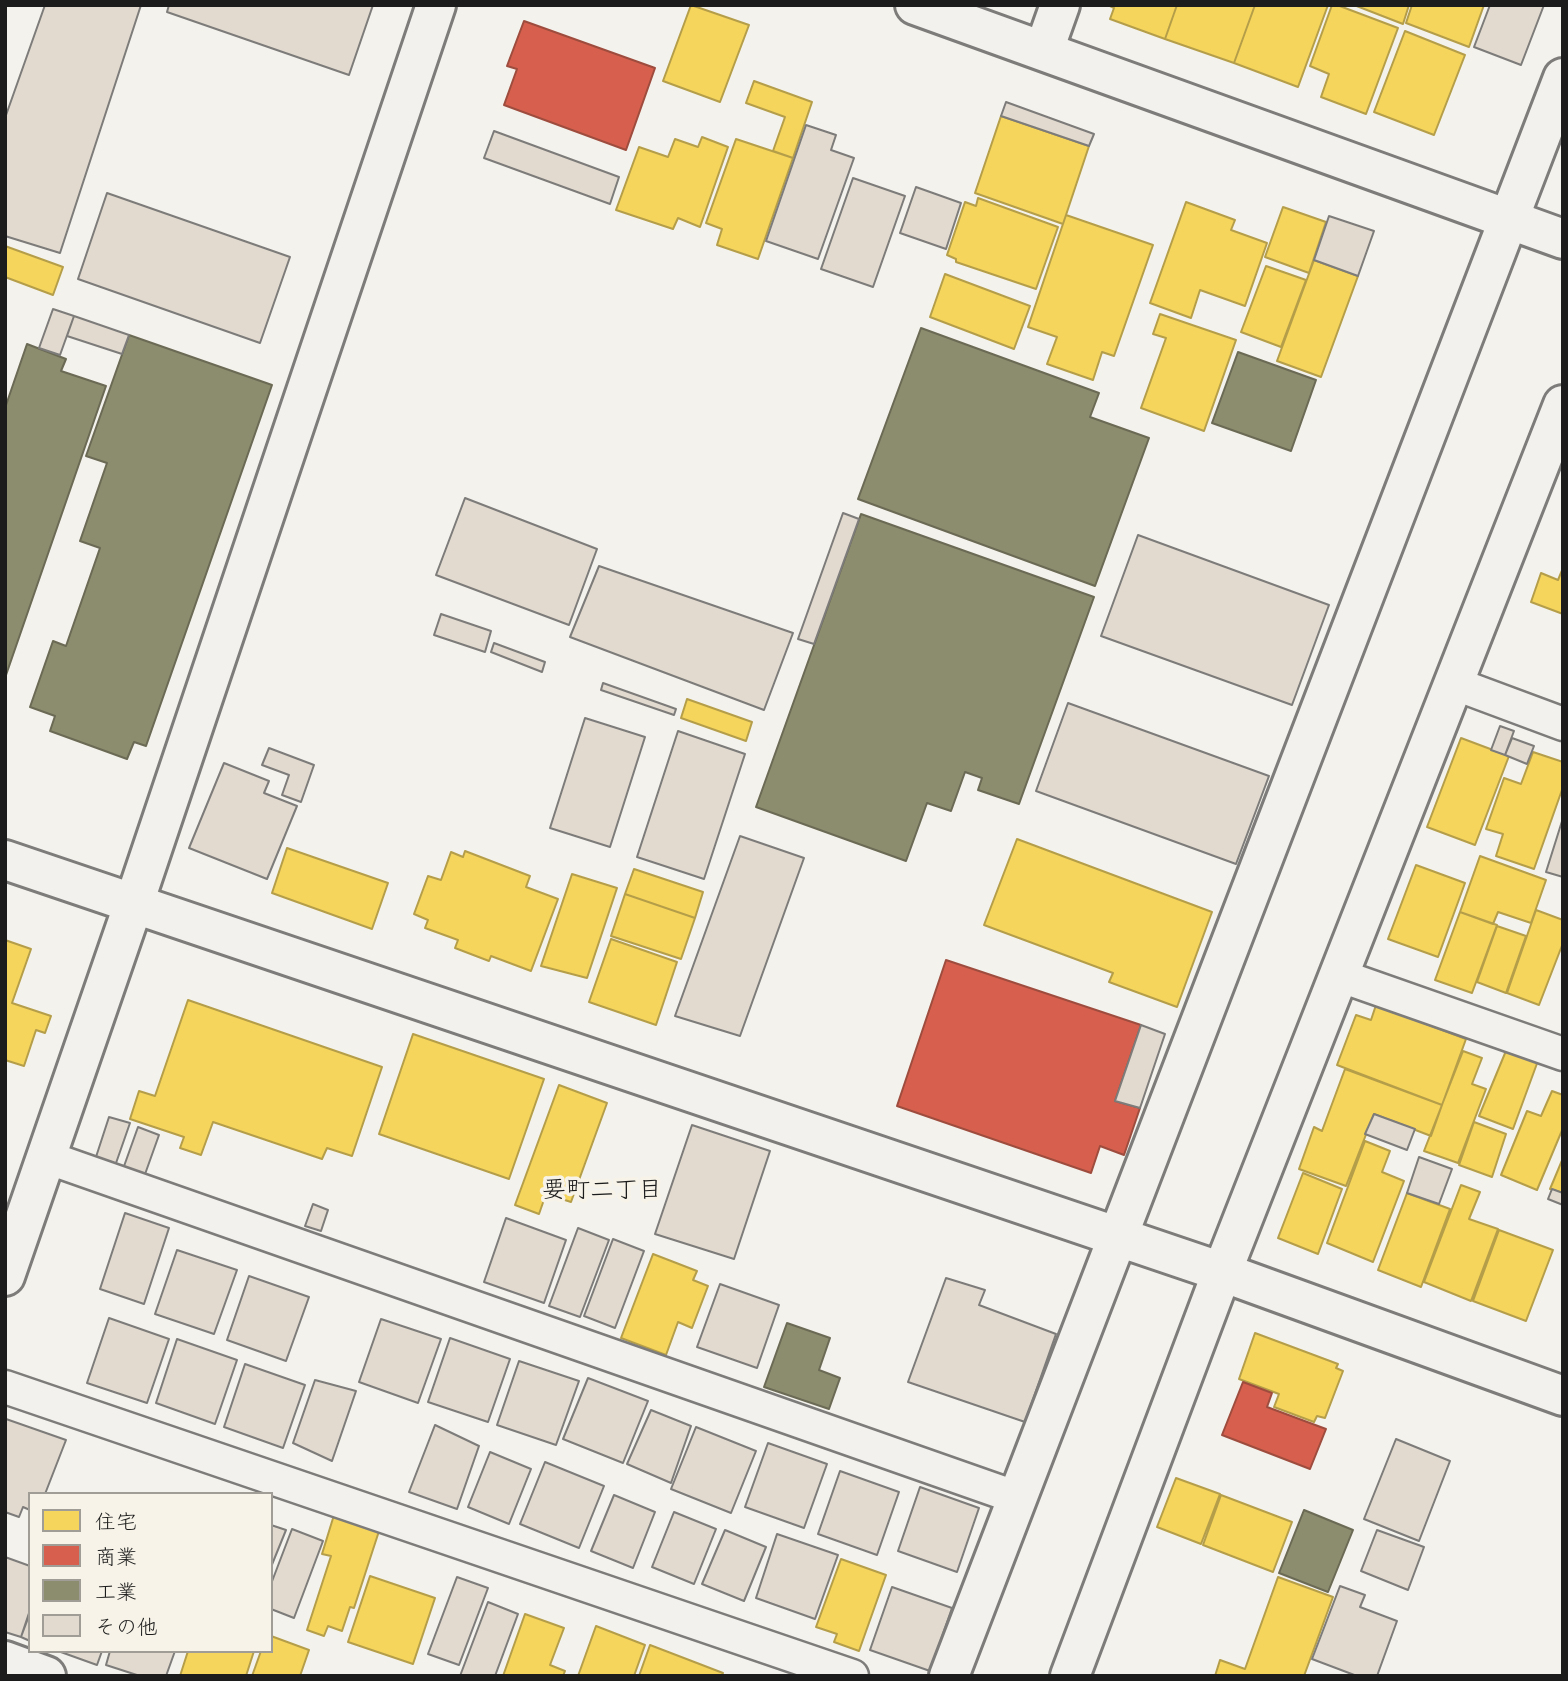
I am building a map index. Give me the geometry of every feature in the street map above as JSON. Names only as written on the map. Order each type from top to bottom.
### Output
[{"type":"street","points":[[5,1276],[134,903],[436,5]]},
{"type":"street","points":[[915,5],[1563,239]]},
{"type":"street","points":[[1044,50],[1060,5]]},
{"type":"street","points":[[949,1676],[1563,78]]},
{"type":"street","points":[[1070,1676],[1222,1272],[1563,405]]},
{"type":"street","points":[[5,860],[1222,1272],[1563,1396]]},
{"type":"street","points":[[5,1661],[46,1676]]},
{"type":"lane","points":[[1453,684],[1563,724]]},
{"type":"lane","points":[[1338,975],[1563,1054]]},
{"type":"lane","points":[[46,1157],[1018,1498]]},
{"type":"lane","points":[[5,1387],[852,1676]]},
{"type":"building: 住宅","points":[[691,5],[749,25],[720,102],[663,81]]},
{"type":"building: 住宅","points":[[1108,5],[1177,5],[1165,39],[1110,19],[1114,8]]},
{"type":"building: 住宅","points":[[1177,5],[1255,5],[1234,63],[1165,39]]},
{"type":"building: 住宅","points":[[1255,5],[1328,5],[1298,87],[1234,63]]},
{"type":"building: 住宅","points":[[1332,5],[1398,28],[1366,114],[1321,97],[1329,74],[1310,66]]},
{"type":"building: 住宅","points":[[1354,5],[1409,5],[1403,24]]},
{"type":"building: 住宅","points":[[1412,5],[1484,5],[1469,47],[1406,23]]},
{"type":"building: 住宅","points":[[1405,31],[1465,55],[1434,135],[1374,112]]},
{"type":"building: 住宅","points":[[754,81],[812,102],[793,158],[773,151],[785,117],[746,103]]},
{"type":"building: 住宅","points":[[1001,116],[1089,146],[1063,224],[975,193]]},
{"type":"building: 住宅","points":[[702,137],[728,147],[700,227],[678,218],[673,229],[616,210],[639,147],[668,157],[675,139],[698,147]]},
{"type":"building: 住宅","points":[[736,139],[793,158],[758,259],[717,245],[722,229],[706,223]]},
{"type":"building: 住宅","points":[[978,198],[1058,227],[1036,289],[956,262],[956,259],[947,255],[965,202],[976,206]]},
{"type":"building: 住宅","points":[[1186,202],[1235,220],[1231,230],[1267,243],[1245,306],[1200,290],[1191,318],[1150,303]]},
{"type":"building: 住宅","points":[[1283,207],[1326,222],[1309,273],[1265,257]]},
{"type":"building: 住宅","points":[[1066,215],[1153,245],[1114,356],[1102,352],[1093,380],[1047,364],[1057,337],[1028,327]]},
{"type":"building: 住宅","points":[[5,246],[63,267],[53,295],[5,277]]},
{"type":"building: 住宅","points":[[1314,260],[1358,276],[1321,377],[1277,361]]},
{"type":"building: 住宅","points":[[1266,266],[1306,280],[1281,347],[1241,332]]},
{"type":"building: 住宅","points":[[945,274],[1030,306],[1014,349],[930,317]]},
{"type":"building: 住宅","points":[[1160,314],[1236,340],[1204,431],[1141,408],[1166,338],[1153,334]]},
{"type":"building: 住宅","points":[[1563,568],[1563,614],[1531,602],[1541,573],[1558,580]]},
{"type":"building: 住宅","points":[[687,699],[752,722],[746,741],[681,718]]},
{"type":"building: 住宅","points":[[1461,738],[1509,756],[1475,845],[1427,827]]},
{"type":"building: 住宅","points":[[1533,752],[1563,762],[1563,787],[1534,869],[1496,856],[1503,834],[1486,829],[1504,778],[1521,784]]},
{"type":"building: 住宅","points":[[1017,839],[1212,912],[1177,1007],[1109,982],[1113,973],[984,925]]},
{"type":"building: 住宅","points":[[287,848],[388,883],[372,929],[272,893]]},
{"type":"building: 住宅","points":[[465,851],[530,876],[526,887],[558,899],[531,971],[491,956],[489,961],[455,948],[458,940],[425,928],[428,920],[414,914],[428,876],[441,880],[451,852],[463,857]]},
{"type":"building: 住宅","points":[[1480,856],[1546,880],[1531,923],[1498,912],[1493,924],[1460,912]]},
{"type":"building: 住宅","points":[[1416,865],[1465,883],[1438,957],[1388,939]]},
{"type":"building: 住宅","points":[[634,869],[703,892],[695,918],[625,894]]},
{"type":"building: 住宅","points":[[572,874],[617,888],[587,978],[541,966]]},
{"type":"building: 住宅","points":[[625,894],[695,918],[681,959],[611,936]]},
{"type":"building: 住宅","points":[[1536,910],[1563,920],[1563,943],[1539,1005],[1507,993]]},
{"type":"building: 住宅","points":[[1460,912],[1497,925],[1472,993],[1435,980]]},
{"type":"building: 住宅","points":[[1497,926],[1526,936],[1506,993],[1477,982]]},
{"type":"building: 住宅","points":[[611,939],[677,962],[656,1025],[589,1002]]},
{"type":"building: 住宅","points":[[5,940],[31,949],[12,1003],[51,1016],[45,1033],[36,1030],[24,1066],[5,1060]]},
{"type":"building: 住宅","points":[[188,1000],[382,1067],[352,1156],[327,1148],[322,1159],[213,1122],[201,1155],[180,1148],[184,1137],[130,1119],[139,1091],[155,1096]]},
{"type":"building: 住宅","points":[[1376,1005],[1466,1039],[1442,1105],[1337,1065],[1356,1015],[1371,1020]]},
{"type":"building: 住宅","points":[[413,1034],[544,1079],[509,1179],[379,1134]]},
{"type":"building: 住宅","points":[[1508,1046],[1539,1058],[1513,1129],[1479,1116]]},
{"type":"building: 住宅","points":[[1463,1051],[1482,1058],[1472,1084],[1486,1089],[1458,1163],[1424,1151]]},
{"type":"building: 住宅","points":[[1345,1069],[1442,1105],[1431,1136],[1374,1114],[1346,1186],[1299,1169],[1314,1127],[1322,1131]]},
{"type":"building: 住宅","points":[[559,1085],[607,1103],[571,1202],[546,1194],[539,1214],[515,1205]]},
{"type":"building: 住宅","points":[[1552,1091],[1563,1095],[1563,1128],[1537,1190],[1501,1175],[1527,1111],[1541,1116]]},
{"type":"building: 住宅","points":[[1474,1122],[1506,1134],[1492,1177],[1459,1165]]},
{"type":"building: 住宅","points":[[1365,1141],[1390,1151],[1382,1172],[1404,1181],[1373,1262],[1327,1243]]},
{"type":"building: 住宅","points":[[1563,1158],[1563,1193],[1550,1189]]},
{"type":"building: 住宅","points":[[1303,1173],[1342,1189],[1318,1254],[1278,1238]]},
{"type":"building: 住宅","points":[[1461,1185],[1480,1192],[1469,1219],[1498,1229],[1471,1301],[1424,1282]]},
{"type":"building: 住宅","points":[[1407,1193],[1450,1209],[1421,1287],[1378,1270]]},
{"type":"building: 住宅","points":[[1499,1230],[1553,1250],[1526,1321],[1473,1301]]},
{"type":"building: 住宅","points":[[653,1254],[697,1271],[693,1280],[708,1286],[692,1328],[678,1322],[666,1355],[621,1338]]},
{"type":"building: 住宅","points":[[1255,1333],[1338,1364],[1336,1368],[1343,1371],[1325,1418],[1317,1416],[1314,1422],[1274,1407],[1279,1394],[1239,1379]]},
{"type":"building: 住宅","points":[[1176,1478],[1220,1494],[1201,1544],[1157,1527]]},
{"type":"building: 住宅","points":[[1221,1495],[1292,1522],[1273,1572],[1203,1545]]},
{"type":"building: 住宅","points":[[334,1515],[380,1528],[354,1608],[350,1607],[342,1631],[328,1626],[324,1636],[307,1630],[331,1556],[322,1554]]},
{"type":"building: 住宅","points":[[841,1559],[886,1575],[859,1651],[834,1642],[837,1634],[816,1627]]},
{"type":"building: 住宅","points":[[370,1576],[435,1598],[413,1664],[348,1642]]},
{"type":"building: 住宅","points":[[1278,1577],[1333,1597],[1304,1676],[1215,1676],[1220,1660],[1245,1669]]},
{"type":"building: 住宅","points":[[525,1614],[564,1628],[550,1665],[565,1671],[563,1676],[503,1676]]},
{"type":"building: 住宅","points":[[596,1626],[645,1645],[634,1676],[578,1676]]},
{"type":"building: 住宅","points":[[273,1637],[309,1650],[300,1676],[252,1676],[260,1653],[273,1653]]},
{"type":"building: 住宅","points":[[650,1645],[723,1673],[722,1676],[639,1676]]},
{"type":"building: 住宅","points":[[187,1653],[253,1653],[246,1676],[180,1676]]},
{"type":"building: 商業","points":[[524,21],[655,68],[626,150],[504,105],[517,69],[507,66]]},
{"type":"building: 商業","points":[[946,960],[1141,1025],[1115,1101],[1140,1108],[1124,1155],[1100,1146],[1091,1173],[897,1106]]},
{"type":"building: 商業","points":[[1243,1382],[1272,1393],[1267,1407],[1326,1429],[1310,1469],[1222,1435]]},
{"type":"building: 工業","points":[[921,328],[1099,393],[1090,417],[1149,438],[1095,586],[858,499]]},
{"type":"building: 工業","points":[[129,335],[272,385],[146,746],[134,742],[127,759],[50,731],[55,716],[30,707],[53,641],[66,646],[100,548],[80,541],[107,463],[86,456]]},
{"type":"building: 工業","points":[[27,344],[66,359],[61,371],[106,386],[5,678],[5,408]]},
{"type":"building: 工業","points":[[1238,352],[1316,380],[1291,451],[1212,423]]},
{"type":"building: 工業","points":[[861,514],[1094,597],[1019,804],[978,790],[982,778],[965,772],[951,811],[927,803],[906,861],[756,807]]},
{"type":"building: 工業","points":[[787,1323],[830,1338],[819,1370],[840,1378],[829,1409],[764,1387]]},
{"type":"building: 工業","points":[[1304,1510],[1353,1530],[1328,1592],[1279,1573]]},
{"type":"building: その他","points":[[45,5],[141,5],[60,253],[5,236],[5,118]]},
{"type":"building: その他","points":[[169,5],[373,5],[349,75],[167,12]]},
{"type":"building: その他","points":[[1490,5],[1544,5],[1521,65],[1474,47]]},
{"type":"building: その他","points":[[1006,102],[1094,134],[1089,146],[1001,116]]},
{"type":"building: その他","points":[[806,125],[836,135],[831,150],[854,158],[818,259],[766,241]]},
{"type":"building: その他","points":[[494,131],[619,177],[610,204],[484,158]]},
{"type":"building: その他","points":[[853,178],[905,196],[873,287],[821,269]]},
{"type":"building: その他","points":[[916,187],[961,203],[946,249],[900,233]]},
{"type":"building: その他","points":[[107,193],[290,257],[260,343],[78,279]]},
{"type":"building: その他","points":[[1329,216],[1374,231],[1358,276],[1314,260]]},
{"type":"building: その他","points":[[53,309],[74,316],[60,355],[39,348]]},
{"type":"building: その他","points":[[74,316],[129,335],[122,354],[67,336]]},
{"type":"building: その他","points":[[465,498],[597,549],[569,625],[436,575]]},
{"type":"building: その他","points":[[843,513],[859,519],[814,644],[798,639]]},
{"type":"building: その他","points":[[1138,535],[1329,605],[1292,705],[1101,636]]},
{"type":"building: その他","points":[[599,566],[793,633],[764,710],[570,637]]},
{"type":"building: その他","points":[[441,614],[491,631],[485,652],[434,635]]},
{"type":"building: その他","points":[[494,643],[545,662],[542,672],[491,652]]},
{"type":"building: その他","points":[[603,683],[676,709],[674,715],[601,690]]},
{"type":"building: その他","points":[[1068,703],[1269,776],[1236,864],[1036,791]]},
{"type":"building: その他","points":[[585,718],[645,737],[610,847],[550,828]]},
{"type":"building: その他","points":[[1500,726],[1514,731],[1505,755],[1491,750]]},
{"type":"building: その他","points":[[678,731],[745,754],[704,879],[637,857]]},
{"type":"building: その他","points":[[1512,738],[1534,746],[1527,764],[1505,755]]},
{"type":"building: その他","points":[[269,748],[314,765],[301,802],[282,795],[289,775],[262,765]]},
{"type":"building: その他","points":[[224,763],[269,781],[264,793],[297,806],[267,879],[189,848]]},
{"type":"building: その他","points":[[1563,818],[1563,877],[1546,872]]},
{"type":"building: その他","points":[[740,836],[804,858],[740,1036],[675,1016]]},
{"type":"building: その他","points":[[1141,1025],[1165,1034],[1140,1108],[1115,1101]]},
{"type":"building: その他","points":[[1374,1114],[1415,1129],[1407,1150],[1365,1134]]},
{"type":"building: その他","points":[[109,1117],[130,1123],[115,1166],[95,1160]]},
{"type":"building: その他","points":[[692,1125],[770,1151],[734,1259],[655,1234]]},
{"type":"building: その他","points":[[138,1127],[159,1135],[144,1177],[123,1169]]},
{"type":"building: その他","points":[[1419,1157],[1452,1169],[1439,1204],[1407,1193]]},
{"type":"building: その他","points":[[1552,1189],[1563,1193],[1563,1205],[1548,1199]]},
{"type":"building: その他","points":[[313,1204],[328,1210],[321,1231],[305,1226]]},
{"type":"building: その他","points":[[125,1213],[169,1228],[144,1304],[100,1289]]},
{"type":"building: その他","points":[[506,1218],[566,1240],[544,1303],[484,1282]]},
{"type":"building: その他","points":[[578,1228],[609,1240],[580,1317],[549,1306]]},
{"type":"building: その他","points":[[613,1239],[644,1251],[615,1328],[584,1316]]},
{"type":"building: その他","points":[[177,1250],[237,1270],[214,1334],[155,1314]]},
{"type":"building: その他","points":[[249,1276],[309,1297],[286,1361],[227,1340]]},
{"type":"building: その他","points":[[946,1278],[985,1290],[979,1305],[1056,1334],[1025,1422],[908,1382]]},
{"type":"building: その他","points":[[720,1284],[779,1305],[757,1368],[697,1347]]},
{"type":"building: その他","points":[[109,1318],[169,1339],[147,1403],[87,1383]]},
{"type":"building: その他","points":[[381,1319],[441,1339],[418,1403],[359,1382]]},
{"type":"building: その他","points":[[450,1338],[510,1359],[488,1422],[428,1402]]},
{"type":"building: その他","points":[[177,1339],[237,1360],[215,1424],[156,1403]]},
{"type":"building: その他","points":[[519,1361],[579,1381],[556,1445],[497,1425]]},
{"type":"building: その他","points":[[245,1364],[305,1385],[283,1448],[224,1427]]},
{"type":"building: その他","points":[[588,1378],[648,1401],[623,1463],[563,1439]]},
{"type":"building: その他","points":[[315,1380],[356,1391],[332,1461],[293,1443]]},
{"type":"building: その他","points":[[651,1410],[691,1426],[671,1483],[627,1464]]},
{"type":"building: その他","points":[[6,1419],[66,1440],[46,1492],[28,1492],[28,1509],[23,1507],[19,1517],[5,1512]]},
{"type":"building: その他","points":[[435,1425],[479,1446],[457,1509],[409,1492]]},
{"type":"building: その他","points":[[696,1427],[756,1451],[731,1513],[671,1489]]},
{"type":"building: その他","points":[[1396,1439],[1450,1461],[1419,1541],[1364,1519]]},
{"type":"building: その他","points":[[768,1443],[827,1464],[804,1528],[745,1507]]},
{"type":"building: その他","points":[[490,1452],[531,1469],[509,1524],[468,1507]]},
{"type":"building: その他","points":[[545,1462],[604,1486],[579,1548],[520,1524]]},
{"type":"building: その他","points":[[840,1471],[899,1492],[877,1555],[818,1534]]},
{"type":"building: その他","points":[[920,1487],[979,1508],[957,1572],[898,1551]]},
{"type":"building: その他","points":[[614,1495],[655,1512],[633,1568],[591,1551]]},
{"type":"building: その他","points":[[674,1512],[716,1529],[694,1584],[652,1567]]},
{"type":"building: その他","points":[[273,1526],[286,1530],[273,1562]]},
{"type":"building: その他","points":[[292,1529],[323,1541],[294,1618],[273,1610],[273,1579]]},
{"type":"building: その他","points":[[725,1530],[766,1547],[744,1601],[702,1584]]},
{"type":"building: その他","points":[[1377,1530],[1424,1547],[1408,1590],[1361,1571]]},
{"type":"building: その他","points":[[777,1534],[838,1555],[815,1619],[756,1598]]},
{"type":"building: その他","points":[[5,1557],[28,1565],[28,1616],[21,1637],[5,1632]]},
{"type":"building: その他","points":[[457,1577],[488,1588],[459,1665],[428,1654]]},
{"type":"building: その他","points":[[1340,1586],[1365,1595],[1360,1607],[1397,1621],[1377,1676],[1357,1676],[1312,1659]]},
{"type":"building: その他","points":[[892,1587],[952,1608],[930,1671],[870,1650]]},
{"type":"building: その他","points":[[488,1602],[518,1614],[495,1676],[460,1676]]},
{"type":"building: その他","points":[[28,1618],[28,1640],[21,1637]]},
{"type":"building: その他","points":[[64,1653],[101,1653],[97,1665]]},
{"type":"building: その他","points":[[109,1653],[174,1653],[166,1676],[140,1676],[106,1665]]},
{"type":"district","name":"要町二丁目","points":[[602,1191]]}]
